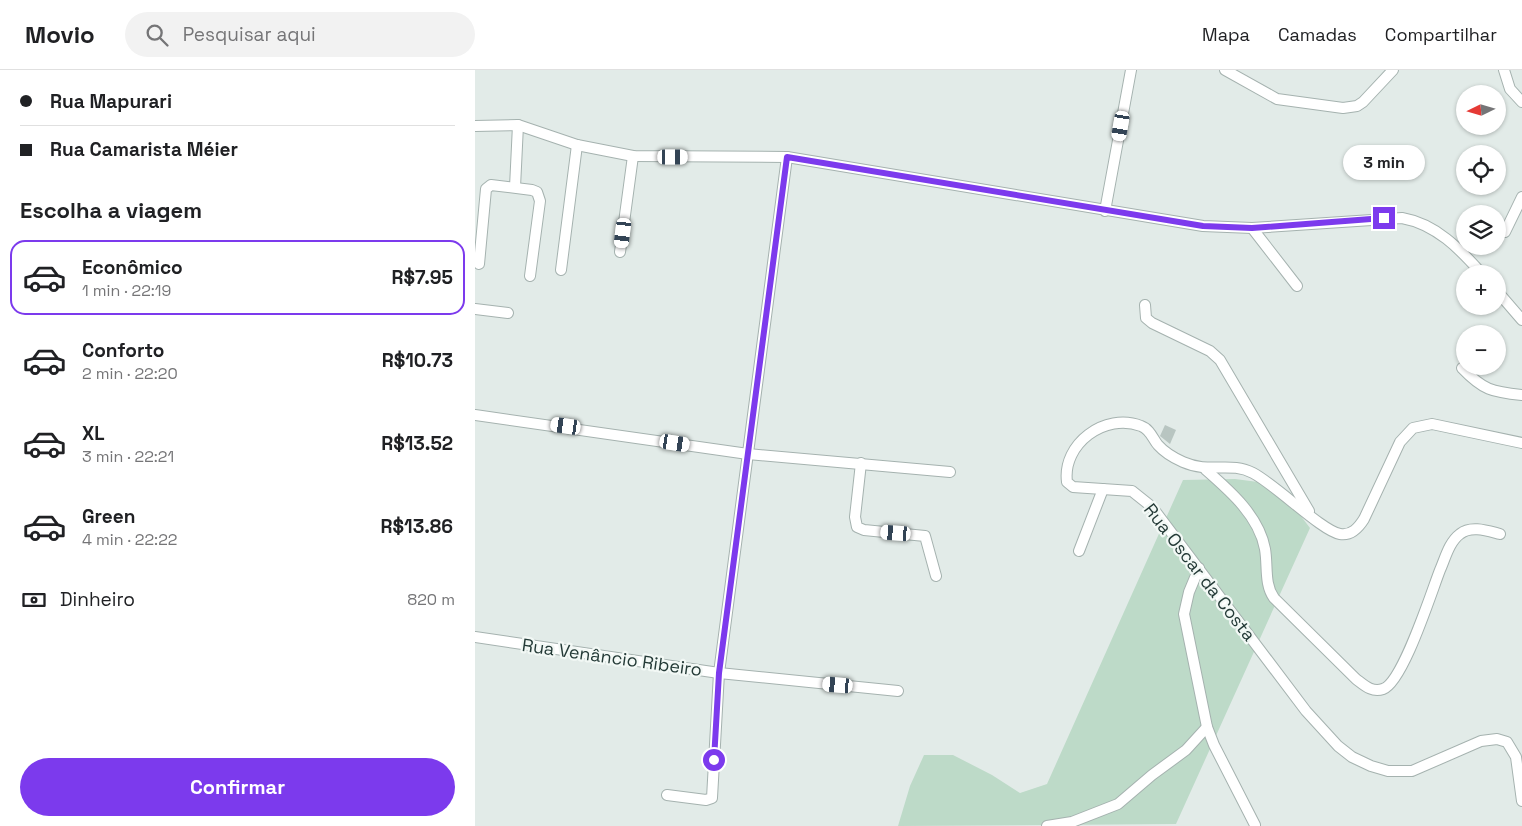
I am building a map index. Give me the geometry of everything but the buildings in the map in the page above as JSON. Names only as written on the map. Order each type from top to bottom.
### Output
[{"type":"street","points":[[1105,211],[1131,70]]},
{"type":"street","points":[[1225,70],[1254,88],[1277,98],[1343,108],[1357,106],[1363,102],[1393,70]]},
{"type":"street","points":[[1504,70],[1510,89],[1522,102]]},
{"type":"street","points":[[475,126],[518,125],[577,145],[633,156],[787,157],[1203,226],[1252,228],[1384,218],[1419,220],[1432,227],[1473,265]]},
{"type":"street","points":[[515,187],[518,125]]},
{"type":"street","points":[[561,270],[577,145]]},
{"type":"street","points":[[620,252],[633,156]]},
{"type":"street","points":[[667,795],[706,800],[712,798],[719,673],[787,157]]},
{"type":"street","points":[[479,264],[485,189],[491,185],[515,187],[537,192],[540,201],[530,276]]},
{"type":"street","points":[[1506,230],[1522,197]]},
{"type":"street","points":[[1252,228],[1297,286]]},
{"type":"street","points":[[1506,301],[1522,320]]},
{"type":"street","points":[[1145,305],[1146,318],[1152,323],[1209,352],[1220,360],[1312,516]]},
{"type":"street","points":[[475,309],[509,314]]},
{"type":"street","points":[[1468,375],[1475,382],[1492,392],[1522,395]]},
{"type":"street","points":[[475,415],[748,454],[950,472]]},
{"type":"street","name":"Rua Oscar da Costa","points":[[1522,443],[1432,424],[1413,428],[1400,442],[1358,527],[1352,532],[1340,534],[1312,516],[1278,488],[1251,472],[1235,468],[1206,470],[1183,462],[1165,452],[1149,432],[1141,426],[1121,423],[1095,429],[1084,438],[1066,472],[1067,482],[1073,487],[1132,491],[1141,497],[1199,568],[1306,711],[1338,746],[1352,757],[1371,766],[1388,771],[1412,771],[1481,740],[1497,739],[1507,742],[1516,757],[1522,801]]},
{"type":"street","points":[[861,463],[855,517],[857,527],[864,530],[925,536],[936,576]]},
{"type":"street","points":[[1206,470],[1238,500],[1259,532],[1265,546],[1269,587],[1274,598],[1355,679],[1369,688],[1377,690],[1385,689],[1400,671],[1446,554],[1459,534],[1469,529],[1500,534]]},
{"type":"street","points":[[1079,551],[1103,489]]},
{"type":"street","points":[[1199,568],[1189,592],[1184,614],[1207,727],[1214,745],[1255,825]]},
{"type":"street","name":"Rua Venâncio Ribeiro","points":[[475,637],[719,673],[898,691]]},
{"type":"street","points":[[1047,826],[1072,822],[1118,804],[1152,775],[1186,750],[1207,727]]},
{"type":"green space","points":[[1235,479],[1258,482],[1287,498],[1310,528],[1176,824],[898,826],[910,786],[924,755],[953,755],[992,775],[1020,793],[1047,784],[1183,480]]},
{"type":"route","points":[[714,760],[719,673],[787,157],[1203,226],[1252,228],[1384,218]]}]
